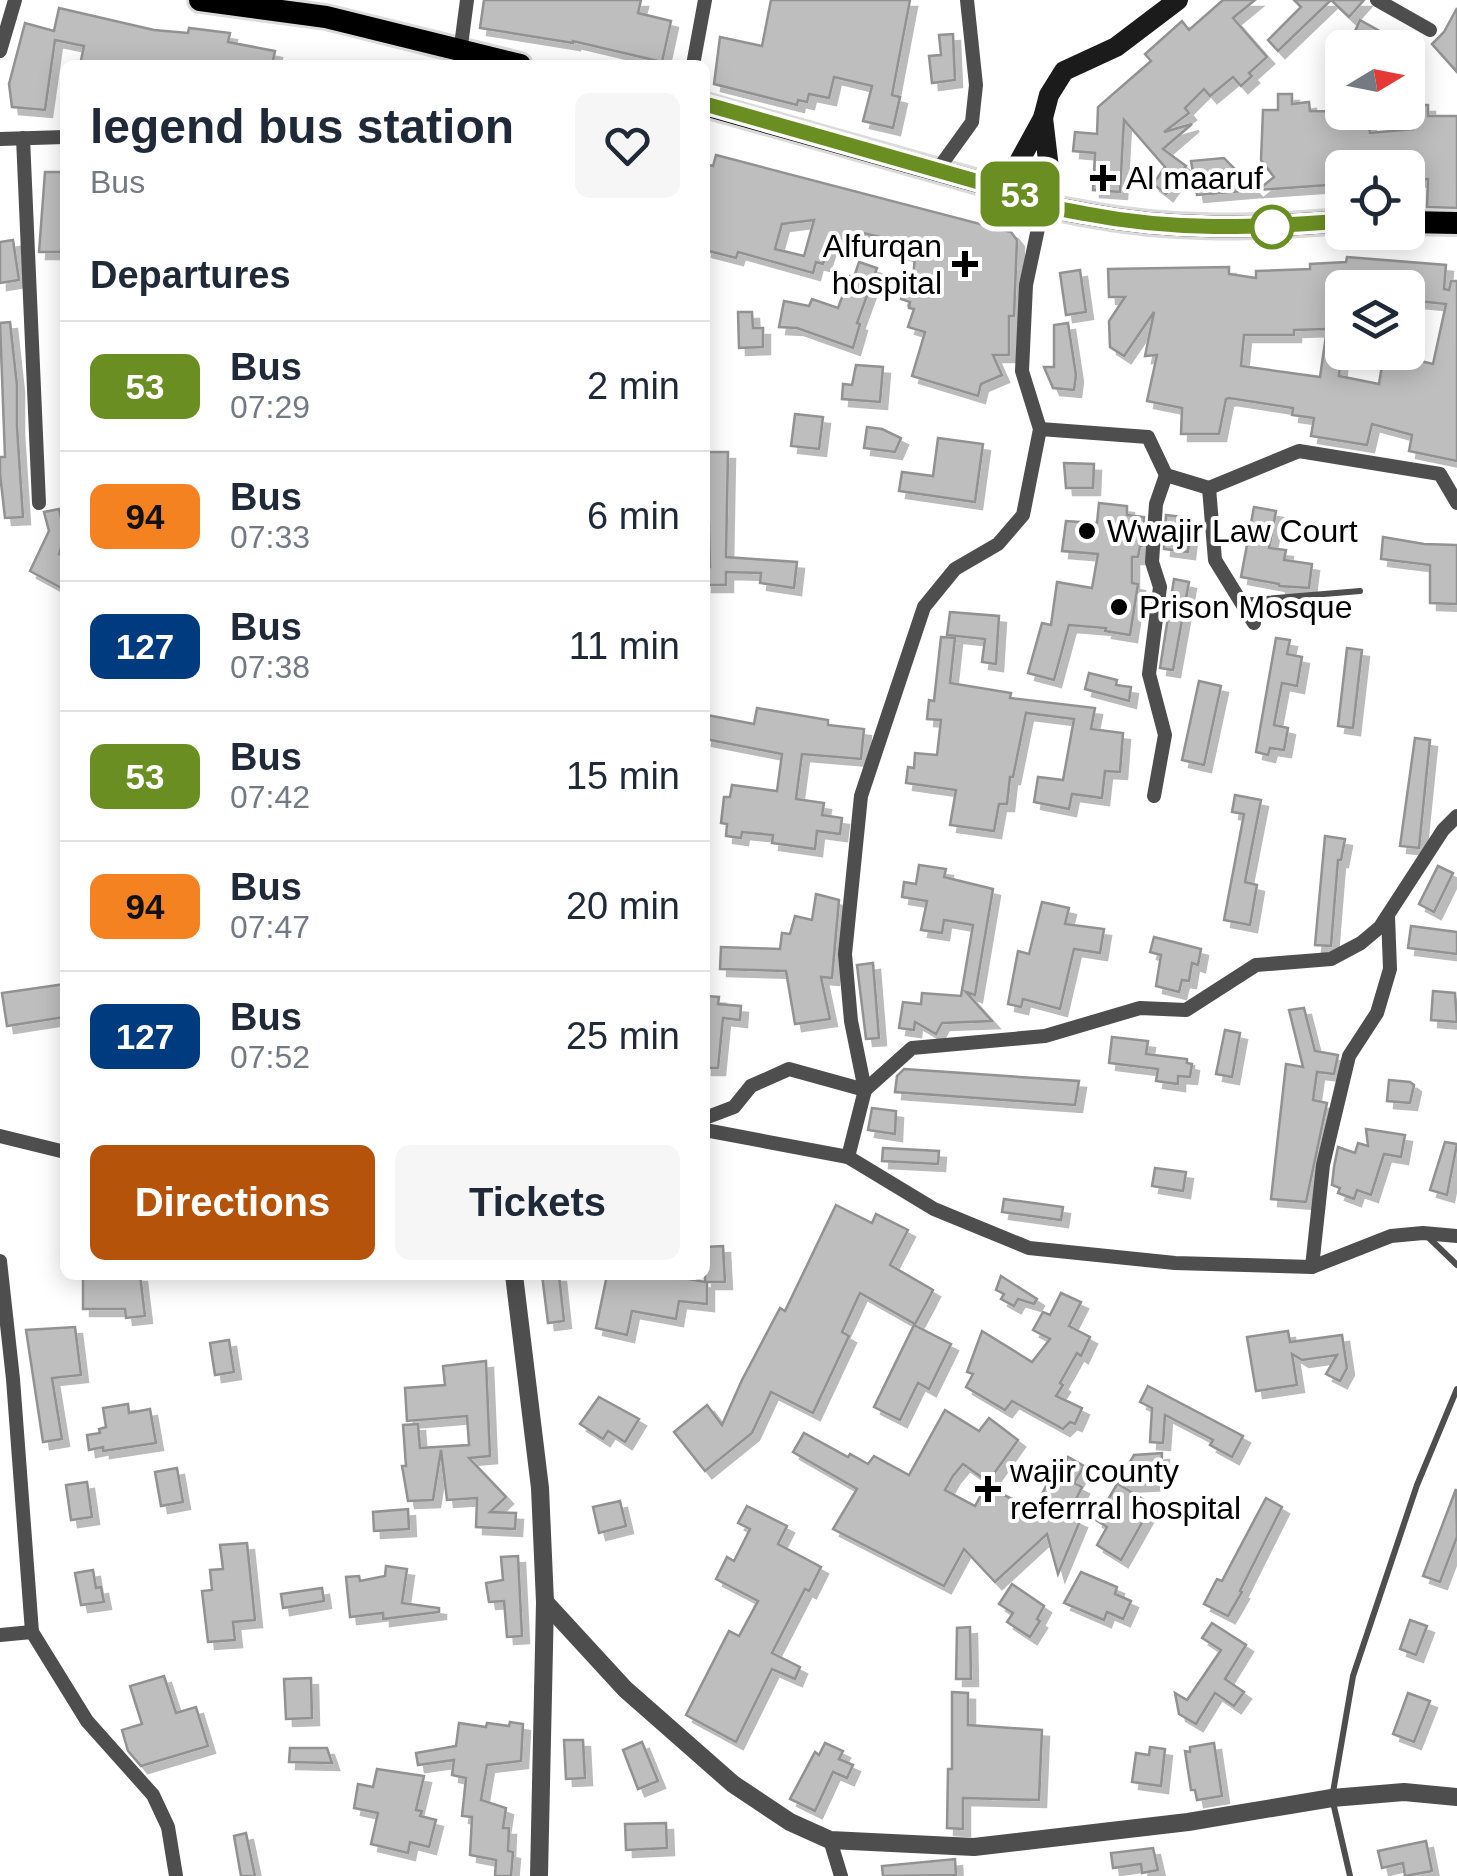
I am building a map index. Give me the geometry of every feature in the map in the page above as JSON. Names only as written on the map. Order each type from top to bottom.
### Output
[{"type":"highway","points":[[203,0],[327,9],[460,59]]},
{"type":"highway","points":[[710,105],[1028,196],[1043,205],[1151,224],[1238,229],[1325,222]]},
{"type":"highway","points":[[1425,222],[1457,223]]},
{"type":"main road","points":[[1004,191],[1064,71],[1116,47],[1178,0]]},
{"type":"main road","points":[[1043,118],[1050,178],[1043,205]]},
{"type":"street","points":[[0,51],[16,0]]},
{"type":"street","points":[[460,59],[467,0]]},
{"type":"street","points":[[693,60],[705,0]]},
{"type":"street","points":[[936,172],[972,122],[976,85],[968,0]]},
{"type":"street","points":[[1376,0],[1430,30]]},
{"type":"street","points":[[0,139],[60,137]]},
{"type":"street","points":[[24,138],[40,503]]},
{"type":"street","points":[[848,1158],[865,1090],[851,1021],[845,954],[861,796],[924,607],[955,569],[998,544],[1024,515],[1040,429],[1022,371],[1026,285],[1043,205]]},
{"type":"street","points":[[1040,429],[1148,437],[1166,476],[1156,504],[1152,562],[1160,587],[1150,674],[1166,735],[1154,796]]},
{"type":"street","points":[[1166,476],[1209,488],[1299,451],[1440,474],[1457,503]]},
{"type":"street","points":[[1209,488],[1214,560],[1254,623]]},
{"type":"street","points":[[865,1090],[912,1048],[1045,1036],[1140,1008],[1186,1010],[1256,966],[1332,959],[1380,927],[1443,830],[1457,816]]},
{"type":"street","points":[[1312,1267],[1323,1165],[1349,1056],[1376,1013],[1390,969],[1388,911]]},
{"type":"street","points":[[710,1116],[734,1107],[751,1086],[790,1070],[865,1090]]},
{"type":"street","points":[[710,1131],[848,1158],[934,1209],[1028,1248],[1175,1262],[1312,1267],[1392,1236],[1457,1236]]},
{"type":"street","points":[[0,1136],[60,1151]]},
{"type":"street","points":[[0,1260],[32,1632],[87,1721],[152,1794],[168,1828],[176,1876]]},
{"type":"street","points":[[515,1280],[540,1488],[546,1602],[539,1876]]},
{"type":"street","points":[[546,1602],[625,1689],[733,1784],[790,1822],[830,1840],[974,1847],[1188,1822],[1332,1798],[1404,1792],[1457,1797]]},
{"type":"street","points":[[0,1635],[32,1632]]},
{"type":"street","points":[[830,1840],[841,1876]]},
{"type":"lane","points":[[1240,600],[1360,591]]},
{"type":"lane","points":[[1423,1233],[1457,1265]]},
{"type":"lane","points":[[1350,1876],[1332,1798],[1353,1676],[1417,1485],[1457,1389]]},
{"type":"building","points":[[484,0],[641,0],[638,13],[671,21],[662,60],[573,41],[480,28]]},
{"type":"building","points":[[771,0],[910,0],[892,95],[900,97],[893,128],[863,121],[872,86],[834,77],[829,98],[809,94],[807,102],[798,100],[797,105],[714,84],[720,37],[762,46]]},
{"type":"building","points":[[1223,0],[1255,0],[1233,18],[1267,57],[1241,86],[1233,77],[1210,96],[1204,89],[1185,108],[1189,113],[1164,132],[1192,124],[1163,149],[1186,166],[1166,194],[1153,184],[1165,167],[1124,120],[1120,192],[1093,190],[1095,153],[1073,151],[1075,132],[1097,134],[1098,107],[1151,61],[1145,54],[1182,21],[1189,30]]},
{"type":"building","points":[[1294,0],[1331,0],[1278,51],[1268,40],[1301,7]]},
{"type":"building","points":[[1331,0],[1364,0],[1349,17]]},
{"type":"building","points":[[59,8],[154,30],[188,33],[189,28],[230,33],[228,42],[275,51],[273,60],[81,60],[84,46],[55,40],[45,110],[12,107],[9,84],[25,23],[54,31]]},
{"type":"building","points":[[1457,8],[1457,72],[1432,44],[1444,32]]},
{"type":"building","points":[[1360,20],[1378,30],[1356,30]]},
{"type":"building","points":[[953,34],[955,80],[932,83],[929,56],[941,55],[939,35]]},
{"type":"building","points":[[1278,94],[1292,94],[1292,104],[1309,102],[1310,111],[1325,111],[1325,130],[1370,133],[1425,130],[1425,105],[1428,116],[1457,116],[1457,208],[1427,207],[1425,150],[1325,150],[1325,185],[1258,190],[1274,177],[1261,160],[1263,110],[1278,110]]},
{"type":"building","points":[[716,155],[1011,232],[1017,240],[1009,355],[993,355],[1002,375],[981,384],[978,396],[912,376],[925,332],[908,327],[914,309],[909,308],[910,302],[901,299],[905,287],[912,289],[915,256],[895,251],[897,241],[863,233],[857,250],[831,241],[823,264],[816,262],[813,273],[738,252],[736,258],[710,251],[710,165]],"holes":[[[814,220],[804,256],[775,249],[782,224]]]},
{"type":"building","points":[[1224,158],[1255,190],[1197,195],[1191,161]]},
{"type":"building","points":[[45,172],[60,172],[60,252],[39,252]]},
{"type":"building","points":[[13,240],[19,280],[0,283],[0,242]]},
{"type":"building","points":[[1347,257],[1446,265],[1444,289],[1449,290],[1451,281],[1457,281],[1457,461],[1409,451],[1412,435],[1372,424],[1367,445],[1311,436],[1314,418],[1292,415],[1293,408],[1229,398],[1219,434],[1181,434],[1182,408],[1147,401],[1157,355],[1145,356],[1154,312],[1124,356],[1110,347],[1109,321],[1125,297],[1109,297],[1108,269],[1229,267],[1229,274],[1256,278],[1256,271],[1310,269],[1310,264],[1346,262]]},
{"type":"building","points":[[859,262],[877,268],[857,323],[860,324],[853,348],[797,328],[779,327],[784,301],[809,306],[812,299],[838,308]]},
{"type":"building","points":[[1080,270],[1086,312],[1066,315],[1060,273]]},
{"type":"building","points":[[738,312],[752,312],[753,328],[763,328],[763,347],[739,348]]},
{"type":"building","points":[[10,322],[23,517],[5,518],[0,474],[0,457],[5,457],[0,323]]},
{"type":"building","points":[[1068,323],[1076,375],[1074,390],[1053,388],[1044,367],[1054,367],[1054,325]]},
{"type":"building","points":[[856,365],[883,367],[880,402],[842,399],[843,384],[852,385]]},
{"type":"building","points":[[795,414],[823,417],[819,449],[791,446]]},
{"type":"building","points":[[867,427],[901,438],[895,452],[864,448]]},
{"type":"building","points":[[938,438],[983,444],[975,502],[899,491],[902,472],[933,476]]},
{"type":"building","points":[[710,452],[728,452],[726,557],[797,562],[794,588],[760,583],[761,573],[726,572],[726,585],[710,585]]},
{"type":"building","points":[[1064,463],[1094,464],[1093,488],[1066,488]]},
{"type":"building","points":[[1099,503],[1127,506],[1127,515],[1144,517],[1142,546],[1138,557],[1132,557],[1132,583],[1138,584],[1130,635],[1105,631],[1106,628],[1069,625],[1054,680],[1028,673],[1042,623],[1051,625],[1057,582],[1092,588],[1098,554],[1062,551],[1066,521],[1097,523]]},
{"type":"building","points":[[1254,507],[1276,511],[1269,548],[1286,550],[1284,560],[1312,564],[1309,588],[1241,577]]},
{"type":"building","points":[[59,509],[60,513],[60,587],[30,571],[49,531],[44,512]]},
{"type":"building","points":[[1166,515],[1192,518],[1188,552],[1164,549]]},
{"type":"building","points":[[1383,537],[1457,545],[1457,604],[1430,603],[1430,565],[1381,559]]},
{"type":"building","points":[[1174,579],[1189,582],[1173,670],[1160,668]]},
{"type":"building","points":[[950,612],[999,616],[996,664],[982,662],[985,639],[947,635]]},
{"type":"building","points":[[941,637],[955,638],[950,683],[1011,693],[1010,698],[1095,708],[1091,729],[1123,733],[1120,772],[1105,771],[1102,798],[1072,794],[1069,809],[1034,802],[1038,777],[1063,780],[1074,719],[1026,713],[1007,804],[999,804],[994,831],[950,825],[956,790],[906,783],[908,767],[914,768],[915,753],[937,755],[941,720],[927,719],[929,700],[934,701]]},
{"type":"building","points":[[1276,638],[1290,640],[1287,654],[1302,657],[1297,686],[1282,683],[1274,725],[1288,728],[1284,750],[1270,748],[1268,755],[1256,752]]},
{"type":"building","points":[[1347,648],[1362,650],[1353,728],[1338,726]]},
{"type":"building","points":[[1089,673],[1131,687],[1129,701],[1085,689]]},
{"type":"building","points":[[1199,681],[1221,686],[1204,765],[1182,760]]},
{"type":"building","points":[[757,708],[828,720],[828,725],[864,729],[861,759],[802,754],[796,799],[824,803],[822,815],[842,818],[840,834],[817,831],[815,849],[772,843],[773,835],[742,832],[741,838],[726,836],[727,824],[721,823],[724,797],[730,797],[732,785],[777,791],[782,754],[710,740],[710,716],[754,724]]},
{"type":"building","points":[[1415,738],[1430,740],[1419,848],[1400,846]]},
{"type":"building","points":[[1235,795],[1261,800],[1245,882],[1257,885],[1250,925],[1224,920],[1244,814],[1232,812]]},
{"type":"building","points":[[1325,836],[1345,839],[1338,860],[1331,946],[1315,945]]},
{"type":"building","points":[[919,865],[946,869],[944,877],[993,889],[975,995],[966,992],[992,1021],[942,1023],[936,1034],[915,1022],[914,1030],[899,1028],[903,1002],[921,1004],[922,993],[961,996],[973,925],[944,920],[942,933],[921,930],[927,901],[902,897],[904,882],[916,884]]},
{"type":"building","points":[[1438,866],[1453,873],[1434,912],[1419,904]]},
{"type":"building","points":[[816,894],[839,900],[832,978],[821,977],[830,1019],[795,1024],[786,971],[720,969],[721,947],[780,949],[782,933],[790,934],[795,916],[812,920]]},
{"type":"building","points":[[1042,902],[1069,908],[1065,924],[1104,929],[1100,953],[1074,949],[1060,1009],[1023,999],[1021,1007],[1008,1004],[1018,951],[1029,954]]},
{"type":"building","points":[[1411,926],[1457,932],[1457,954],[1408,948]]},
{"type":"building","points":[[1154,937],[1201,949],[1198,965],[1192,963],[1189,981],[1182,980],[1179,992],[1156,986],[1161,955],[1150,952]]},
{"type":"building","points":[[873,963],[879,1038],[866,1039],[857,965]]},
{"type":"building","points":[[60,985],[60,1018],[7,1026],[2,993]]},
{"type":"building","points":[[1433,991],[1455,993],[1457,1022],[1431,1020]]},
{"type":"building","points":[[710,996],[719,997],[718,1004],[741,1006],[740,1020],[723,1018],[718,1068],[710,1068]]},
{"type":"building","points":[[1304,1008],[1315,1051],[1338,1055],[1334,1074],[1317,1072],[1313,1100],[1327,1103],[1306,1202],[1271,1199],[1286,1064],[1303,1067],[1289,1010]]},
{"type":"building","points":[[1225,1030],[1240,1033],[1232,1077],[1216,1074]]},
{"type":"building","points":[[1112,1037],[1148,1041],[1146,1054],[1187,1059],[1192,1064],[1190,1077],[1178,1076],[1178,1084],[1156,1081],[1158,1069],[1109,1063]]},
{"type":"building","points":[[904,1069],[1079,1081],[1075,1105],[895,1092],[897,1076]]},
{"type":"building","points":[[1389,1080],[1414,1085],[1410,1103],[1387,1101]]},
{"type":"building","points":[[872,1108],[896,1111],[895,1134],[868,1130]]},
{"type":"building","points":[[1366,1129],[1405,1135],[1401,1157],[1384,1154],[1371,1195],[1357,1190],[1354,1199],[1338,1193],[1340,1188],[1332,1185],[1334,1167],[1338,1147],[1355,1153],[1358,1143],[1368,1146]]},
{"type":"building","points":[[1445,1142],[1457,1144],[1447,1195],[1430,1190]]},
{"type":"building","points":[[883,1148],[939,1151],[938,1164],[882,1161]]},
{"type":"building","points":[[1155,1168],[1186,1172],[1183,1191],[1152,1186]]},
{"type":"building","points":[[1004,1199],[1063,1207],[1061,1220],[1002,1212]]},
{"type":"building","points":[[836,1205],[872,1223],[876,1214],[908,1230],[890,1265],[933,1290],[915,1324],[860,1293],[842,1332],[849,1336],[813,1413],[771,1392],[752,1433],[705,1471],[674,1432],[707,1405],[722,1425],[780,1308],[785,1311]]},
{"type":"building","points":[[723,1246],[725,1282],[707,1282],[707,1304],[679,1301],[676,1319],[632,1311],[627,1335],[596,1328],[606,1280],[705,1282],[710,1280],[710,1247]]},
{"type":"building","points":[[1001,1276],[1037,1299],[1034,1304],[1018,1299],[1014,1306],[1001,1299],[1004,1294],[996,1290]]},
{"type":"building","points":[[83,1280],[141,1280],[145,1316],[126,1318],[125,1309],[83,1309]]},
{"type":"building","points":[[543,1280],[560,1280],[564,1321],[548,1323]]},
{"type":"building","points":[[1061,1293],[1081,1302],[1069,1326],[1090,1337],[1081,1356],[1077,1353],[1056,1396],[1082,1408],[1075,1424],[1070,1422],[1063,1429],[1012,1401],[1005,1410],[966,1387],[973,1374],[967,1372],[982,1331],[1032,1362],[1050,1339],[1033,1330],[1043,1312],[1050,1315]]},
{"type":"building","points":[[914,1325],[951,1344],[929,1389],[918,1383],[900,1420],[874,1407]]},
{"type":"building","points":[[75,1327],[81,1375],[52,1378],[62,1439],[43,1442],[26,1330]]},
{"type":"building","points":[[1288,1331],[1290,1342],[1342,1335],[1347,1368],[1340,1381],[1326,1374],[1337,1355],[1302,1360],[1292,1354],[1297,1385],[1256,1391],[1247,1337]]},
{"type":"building","points":[[229,1340],[234,1372],[215,1375],[210,1343]]},
{"type":"building","points":[[486,1361],[490,1456],[469,1458],[506,1497],[490,1512],[516,1513],[515,1529],[476,1527],[477,1498],[447,1500],[441,1450],[433,1500],[408,1501],[402,1466],[406,1466],[403,1425],[418,1424],[420,1448],[469,1445],[467,1416],[407,1421],[405,1388],[445,1385],[443,1366]]},
{"type":"building","points":[[1148,1386],[1243,1436],[1232,1457],[1210,1445],[1213,1440],[1165,1415],[1163,1443],[1150,1442],[1152,1408],[1140,1402]]},
{"type":"building","points":[[599,1397],[639,1419],[625,1442],[608,1431],[603,1439],[580,1424]]},
{"type":"building","points":[[128,1404],[129,1413],[150,1409],[156,1443],[89,1450],[87,1435],[100,1433],[99,1429],[106,1427],[103,1408]]},
{"type":"building","points":[[945,1410],[979,1431],[989,1418],[1018,1440],[988,1482],[963,1464],[953,1476],[945,1490],[975,1506],[986,1486],[1034,1510],[1053,1472],[1058,1475],[1068,1457],[1084,1466],[1074,1483],[1082,1487],[1068,1516],[1080,1521],[1058,1574],[1047,1534],[995,1582],[964,1549],[944,1586],[833,1529],[857,1489],[793,1452],[804,1433],[848,1457],[850,1454],[868,1464],[874,1456],[909,1475]]},
{"type":"building","points":[[1162,1453],[1161,1483],[1120,1485],[1152,1505],[1121,1560],[1097,1545],[1107,1527],[1096,1520],[1134,1455]]},
{"type":"building","points":[[177,1468],[183,1502],[161,1506],[155,1472]]},
{"type":"building","points":[[87,1482],[92,1517],[71,1520],[66,1485]]},
{"type":"building","points":[[1456,1489],[1457,1537],[1440,1582],[1423,1576]]},
{"type":"building","points":[[1266,1498],[1282,1507],[1228,1616],[1204,1604],[1217,1579],[1222,1581]]},
{"type":"building","points":[[620,1501],[626,1526],[599,1533],[593,1507]]},
{"type":"building","points":[[747,1506],[787,1526],[778,1544],[821,1567],[809,1591],[805,1589],[772,1653],[800,1667],[795,1679],[772,1669],[736,1742],[686,1715],[729,1631],[739,1636],[758,1601],[716,1579],[727,1557],[734,1561],[750,1529],[738,1523]]},
{"type":"building","points":[[408,1509],[409,1529],[374,1531],[373,1512]]},
{"type":"building","points":[[247,1543],[255,1620],[233,1622],[235,1640],[208,1642],[202,1591],[212,1590],[210,1570],[223,1569],[220,1545]]},
{"type":"building","points":[[518,1556],[522,1636],[507,1637],[504,1601],[489,1602],[486,1583],[503,1580],[501,1557]]},
{"type":"building","points":[[386,1566],[407,1569],[402,1603],[439,1608],[439,1612],[383,1619],[383,1613],[350,1617],[346,1577],[359,1576],[360,1581],[385,1576]]},
{"type":"building","points":[[93,1570],[96,1588],[101,1587],[104,1602],[81,1605],[75,1573]]},
{"type":"building","points":[[1081,1572],[1117,1587],[1115,1594],[1131,1601],[1123,1619],[1107,1612],[1104,1620],[1064,1603]]},
{"type":"building","points":[[1012,1584],[1044,1606],[1030,1637],[1007,1622],[1013,1613],[999,1604]]},
{"type":"building","points":[[322,1588],[324,1601],[283,1608],[281,1594]]},
{"type":"building","points":[[1410,1620],[1427,1626],[1416,1655],[1400,1649]]},
{"type":"building","points":[[1212,1623],[1246,1645],[1225,1679],[1244,1692],[1234,1706],[1215,1693],[1196,1724],[1179,1714],[1175,1693],[1187,1700],[1221,1650],[1202,1638]]},
{"type":"building","points":[[970,1627],[971,1679],[956,1679],[957,1628]]},
{"type":"building","points":[[164,1676],[176,1713],[196,1707],[208,1746],[141,1766],[128,1751],[122,1730],[142,1724],[130,1686]]},
{"type":"building","points":[[311,1678],[312,1718],[286,1719],[284,1679]]},
{"type":"building","points":[[952,1692],[968,1693],[968,1725],[1042,1730],[1039,1800],[963,1798],[963,1829],[947,1828]]},
{"type":"building","points":[[1408,1693],[1430,1701],[1414,1742],[1393,1734]]},
{"type":"building","points":[[510,1722],[523,1724],[521,1761],[487,1765],[481,1800],[506,1808],[503,1828],[509,1828],[508,1851],[513,1852],[511,1876],[495,1876],[496,1860],[470,1855],[472,1817],[462,1816],[466,1778],[452,1775],[454,1760],[418,1765],[416,1753],[456,1746],[459,1723],[486,1727],[487,1723],[509,1726]]},
{"type":"building","points":[[564,1740],[583,1740],[585,1778],[566,1779]]},
{"type":"building","points":[[642,1742],[658,1781],[638,1789],[623,1750]]},
{"type":"building","points":[[825,1743],[843,1751],[839,1759],[853,1765],[847,1778],[833,1772],[815,1811],[790,1799],[815,1752],[819,1755]]},
{"type":"building","points":[[1214,1743],[1222,1796],[1197,1800],[1195,1790],[1191,1790],[1185,1751]]},
{"type":"building","points":[[1150,1747],[1165,1749],[1161,1786],[1132,1782],[1136,1753],[1149,1755]]},
{"type":"building","points":[[290,1748],[327,1748],[332,1763],[289,1762]]},
{"type":"building","points":[[377,1769],[424,1776],[416,1810],[422,1811],[420,1816],[436,1820],[429,1847],[410,1842],[408,1853],[371,1844],[378,1813],[354,1808],[358,1784],[373,1787]]},
{"type":"building","points":[[666,1823],[667,1848],[626,1850],[625,1824]]},
{"type":"building","points":[[246,1833],[255,1876],[241,1876],[234,1836]]},
{"type":"building","points":[[1426,1841],[1432,1871],[1405,1876],[1403,1863],[1382,1868],[1378,1851]]},
{"type":"building","points":[[1153,1848],[1158,1870],[1142,1873],[1141,1864],[1113,1868],[1111,1853]]},
{"type":"building","points":[[955,1859],[956,1875],[883,1876],[882,1866]]},
{"type":"bus line","name":"53","points":[[710,105],[1028,196],[1043,205],[1099,216],[1151,224],[1238,229],[1325,222]]},
{"type":"place","name":"Al maaruf","points":[[1103,178]]},
{"type":"place","name":"Alfurqan hospital","points":[[965,264]]},
{"type":"place","name":"Wwajir Law Court","points":[[1087,531]]},
{"type":"place","name":"Prison Mosque","points":[[1119,607]]},
{"type":"place","name":"wajir county referrral hospital","points":[[988,1489]]}]
